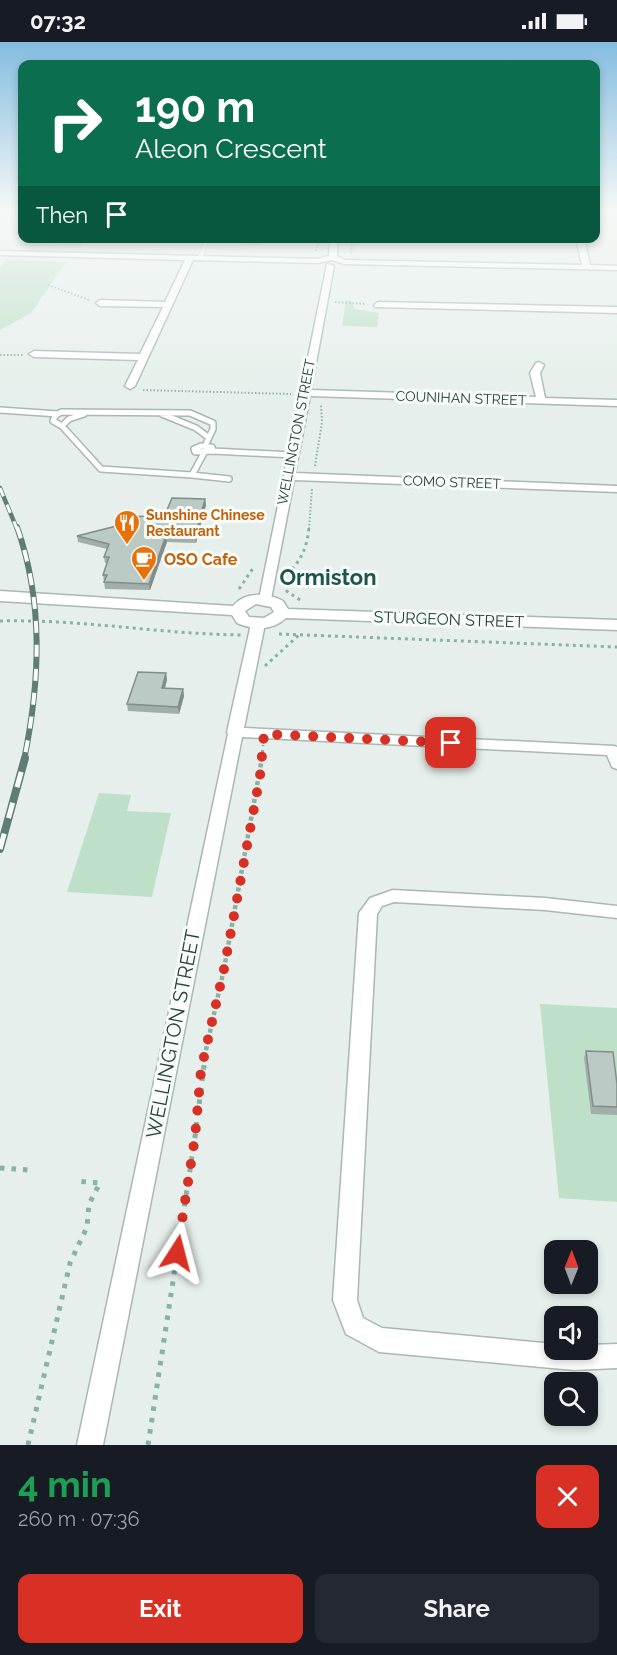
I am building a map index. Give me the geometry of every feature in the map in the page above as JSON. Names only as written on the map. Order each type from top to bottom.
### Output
[{"type":"street","points":[[130,386],[168,305],[185,275]]},
{"type":"street","name":"WELLINGTON STREET","points":[[265,599],[329,275]]},
{"type":"street","points":[[100,303],[168,305]]},
{"type":"street","points":[[378,305],[617,310]]},
{"type":"street","points":[[34,354],[143,357]]},
{"type":"street","points":[[539,365],[536,373],[541,400]]},
{"type":"street","name":"COUNIHAN STREET","points":[[304,393],[617,402]]},
{"type":"street","name":"COMO STREET","points":[[288,476],[617,489]]},
{"type":"street","points":[[0,596],[237,611],[246,602],[265,599],[278,604],[282,614],[257,629],[243,620],[237,611]]},
{"type":"street","name":"STURGEON STREET","points":[[282,614],[617,625]]},
{"type":"street","name":"WELLINGTON STREET","points":[[90,1445],[234,732],[257,629]]},
{"type":"street","points":[[234,732],[614,751],[617,764]]},
{"type":"street","points":[[617,912],[545,904],[393,896],[376,902],[368,913],[345,1300],[354,1326],[379,1340],[574,1358],[617,1356]]},
{"type":"lane","points":[[0,410],[58,414],[95,411],[190,413],[213,423],[213,429],[205,446]]},
{"type":"lane","points":[[62,426],[69,419],[95,411]]},
{"type":"lane","points":[[155,412],[196,428],[208,437]]},
{"type":"lane","points":[[58,414],[53,421],[62,426],[101,469],[229,479]]},
{"type":"lane","points":[[213,450],[205,446],[194,449],[195,452],[204,453],[213,450],[292,453]]},
{"type":"lane","points":[[192,475],[204,453]]},
{"type":"path","points":[[48,285],[100,303]]},
{"type":"path","points":[[334,309],[339,295]]},
{"type":"path","points":[[322,301],[378,305]]},
{"type":"path","points":[[0,355],[34,354]]},
{"type":"path","points":[[130,386],[128,389],[304,393]]},
{"type":"path","points":[[306,600],[298,599],[285,590],[284,578],[294,568],[307,546],[322,422],[321,394]]},
{"type":"path","points":[[0,621],[46,621],[177,631],[206,636],[257,629],[300,634],[449,642],[521,642],[617,647]]},
{"type":"path","points":[[265,667],[300,634]]},
{"type":"path","points":[[148,1445],[195,1137],[201,1070],[224,969],[260,776],[264,734]]},
{"type":"path","points":[[0,1168],[29,1170]]},
{"type":"path","points":[[27,1445],[70,1263],[87,1227],[89,1204],[100,1183],[75,1181]]},
{"type":"green space","points":[[0,275],[57,275],[31,313],[0,330]]},
{"type":"green space","points":[[346,300],[351,300],[355,309],[379,313],[377,327],[342,326]]},
{"type":"green space","points":[[99,793],[131,795],[127,811],[171,813],[152,897],[67,892]]},
{"type":"green space","points":[[540,1004],[617,1008],[617,1202],[559,1198]]},
{"type":"building","points":[[172,498],[205,499],[195,536],[166,535],[149,584],[104,582],[107,575],[103,575],[109,557],[104,557],[109,544],[77,536],[124,524],[128,516],[164,517]]},
{"type":"building","points":[[138,672],[166,673],[162,688],[183,689],[178,707],[127,704]]},
{"type":"building","points":[[586,1051],[613,1052],[617,1107],[593,1106]]},
{"type":"railway","points":[[0,488],[17,529]]},
{"type":"railway","points":[[17,527],[32,584],[37,643],[33,701],[24,760]]},
{"type":"railway","points":[[0,849],[25,758]]},
{"type":"place","name":"Sunshine Chinese Restaurant","points":[[127,546]]},
{"type":"place","name":"OSO Cafe","points":[[144,582]]},
{"type":"district","name":"Ormiston","points":[[328,577]]},
{"type":"route","points":[[177,1253],[195,1137],[201,1070],[224,969],[260,776],[264,734],[451,743]]}]
